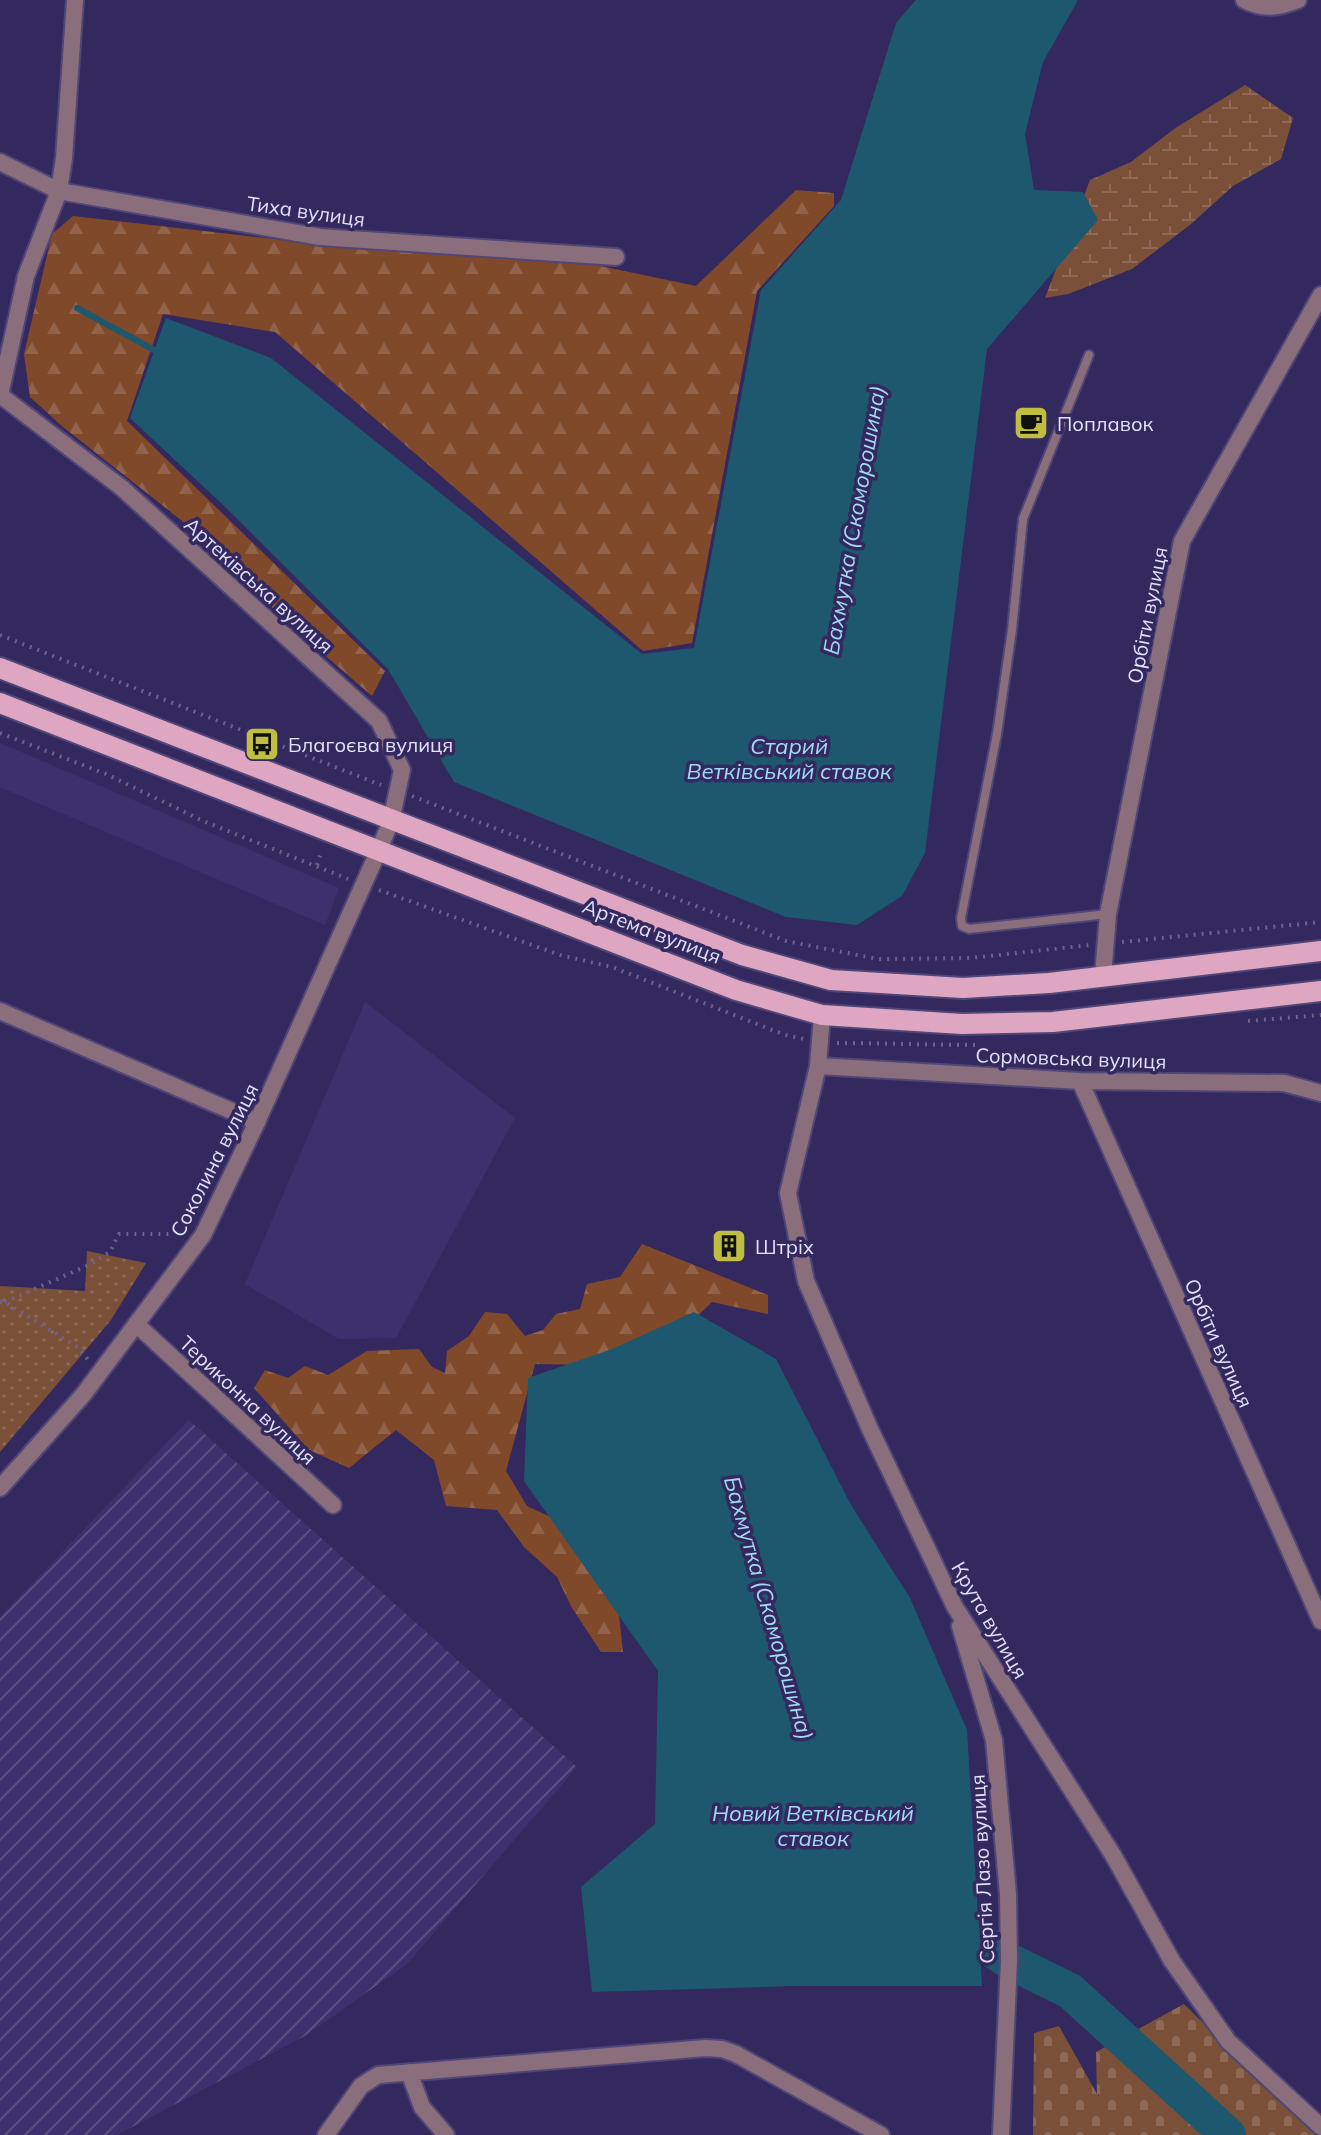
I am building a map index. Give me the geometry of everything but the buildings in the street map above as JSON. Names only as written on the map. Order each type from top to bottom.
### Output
[{"type":"main road","name":"Артема вулиця","points":[[0,668],[742,955],[831,980],[963,988],[1049,983],[1321,951]]},
{"type":"main road","name":"Артема вулиця","points":[[0,703],[736,990],[822,1015],[962,1024],[1053,1022],[1321,991]]},
{"type":"street","points":[[0,395],[26,276],[59,191],[75,0]]},
{"type":"street","points":[[1244,0],[1255,6],[1271,8],[1298,0]]},
{"type":"street","name":"Тиха вулиця","points":[[0,162],[59,191],[320,237],[616,257]]},
{"type":"street","name":"Орбіти вулиця","points":[[1103,976],[1108,914],[1182,541],[1321,295]]},
{"type":"street","name":"Артеківська вулиця","points":[[0,395],[122,488],[379,721],[402,770],[391,821],[378,852]]},
{"type":"street","name":"Соколина вулиця","points":[[0,1488],[83,1395],[203,1235],[378,852]]},
{"type":"street","points":[[0,1011],[257,1122]]},
{"type":"street","name":"Крута вулиця","points":[[822,1015],[818,1066],[788,1193],[806,1281],[870,1429],[955,1607],[1113,1855],[1172,1961],[1228,2041],[1321,2127]]},
{"type":"street","name":"Сормовська вулиця","points":[[818,1066],[1080,1081],[1284,1083],[1321,1093]]},
{"type":"street","name":"Орбіти вулиця","points":[[1080,1081],[1321,1621]]},
{"type":"street","name":"Териконна вулиця","points":[[136,1324],[333,1505]]},
{"type":"street","name":"Сергія Лазо вулиця","points":[[955,1607],[994,1740],[1008,1894],[1009,1961],[1001,2135]]},
{"type":"street","points":[[326,2135],[368,2079],[378,2075],[618,2054],[722,2049],[881,2135]]},
{"type":"street","points":[[409,2072],[422,2107],[446,2135]]},
{"type":"lane","points":[[1089,355],[1023,519],[1012,630],[997,734],[961,918],[962,926],[969,929],[1108,914]]},
{"type":"path","points":[[0,635],[786,941],[878,959],[971,958],[1321,922]]},
{"type":"path","points":[[3,1302],[89,1265],[110,1252],[119,1234],[203,1235]]},
{"type":"path","points":[[3,1302],[77,1347],[100,1373]]},
{"type":"shaded area","points":[[0,743],[339,888],[325,925],[0,787]]},
{"type":"shaded area","points":[[365,1002],[515,1118],[396,1338],[339,1339],[245,1284]]},
{"type":"shaded area","points":[[189,1420],[577,1767],[407,1964],[305,2036],[117,2135],[0,2135],[0,1617]]},
{"type":"green space","points":[[1245,85],[1293,118],[1281,159],[1233,186],[1191,224],[1132,269],[1068,294],[1045,298],[1090,180],[1131,162],[1174,129]]},
{"type":"green space","points":[[796,190],[834,193],[834,206],[757,291],[692,643],[643,651],[275,332],[163,314],[127,421],[385,671],[372,696],[299,633],[181,520],[63,427],[30,397],[24,354],[52,234],[73,216],[317,244],[586,263],[696,286]]},
{"type":"green space","points":[[642,1244],[768,1295],[768,1314],[712,1302],[679,1334],[596,1365],[535,1364],[506,1471],[527,1506],[574,1528],[605,1571],[619,1615],[623,1652],[601,1652],[572,1608],[557,1577],[524,1547],[497,1510],[446,1506],[434,1460],[396,1430],[349,1468],[309,1450],[254,1388],[265,1370],[288,1378],[305,1366],[328,1375],[367,1351],[419,1349],[432,1367],[445,1373],[447,1351],[469,1336],[485,1312],[507,1314],[525,1336],[543,1330],[556,1314],[580,1309],[587,1284],[620,1277]]},
{"type":"green space","points":[[87,1251],[146,1263],[111,1320],[0,1452],[0,1286],[85,1291]]},
{"type":"green space","points":[[1184,2004],[1316,2135],[1033,2135],[1034,2033],[1059,2026],[1097,2094],[1096,2052]]},
{"type":"water","name":"Старий Ветківський ставок","points":[[916,0],[1078,0],[1043,62],[1025,134],[1034,190],[1083,192],[1098,220],[987,349],[925,853],[902,896],[857,925],[786,917],[454,782],[388,669],[220,502],[130,418],[166,318],[271,358],[642,654],[694,648],[761,290],[841,200],[896,23]]},
{"type":"water","name":"Новий Ветківський ставок","points":[[694,1312],[776,1359],[851,1505],[910,1598],[967,1730],[982,1986],[794,1986],[592,1992],[581,1887],[655,1824],[658,1671],[524,1481],[528,1378],[612,1349]]},
{"type":"waterway","points":[[77,308],[154,350]]},
{"type":"waterway","name":"Бахмутка (Скоморошина)","points":[[940,1912],[1009,1961],[1070,1991],[1228,2135]]},
{"type":"place","name":"Поплавок","points":[[1031,423]]},
{"type":"place","name":"Благоєва вулиця","points":[[262,744]]},
{"type":"place","name":"Штріх","points":[[729,1246]]}]
